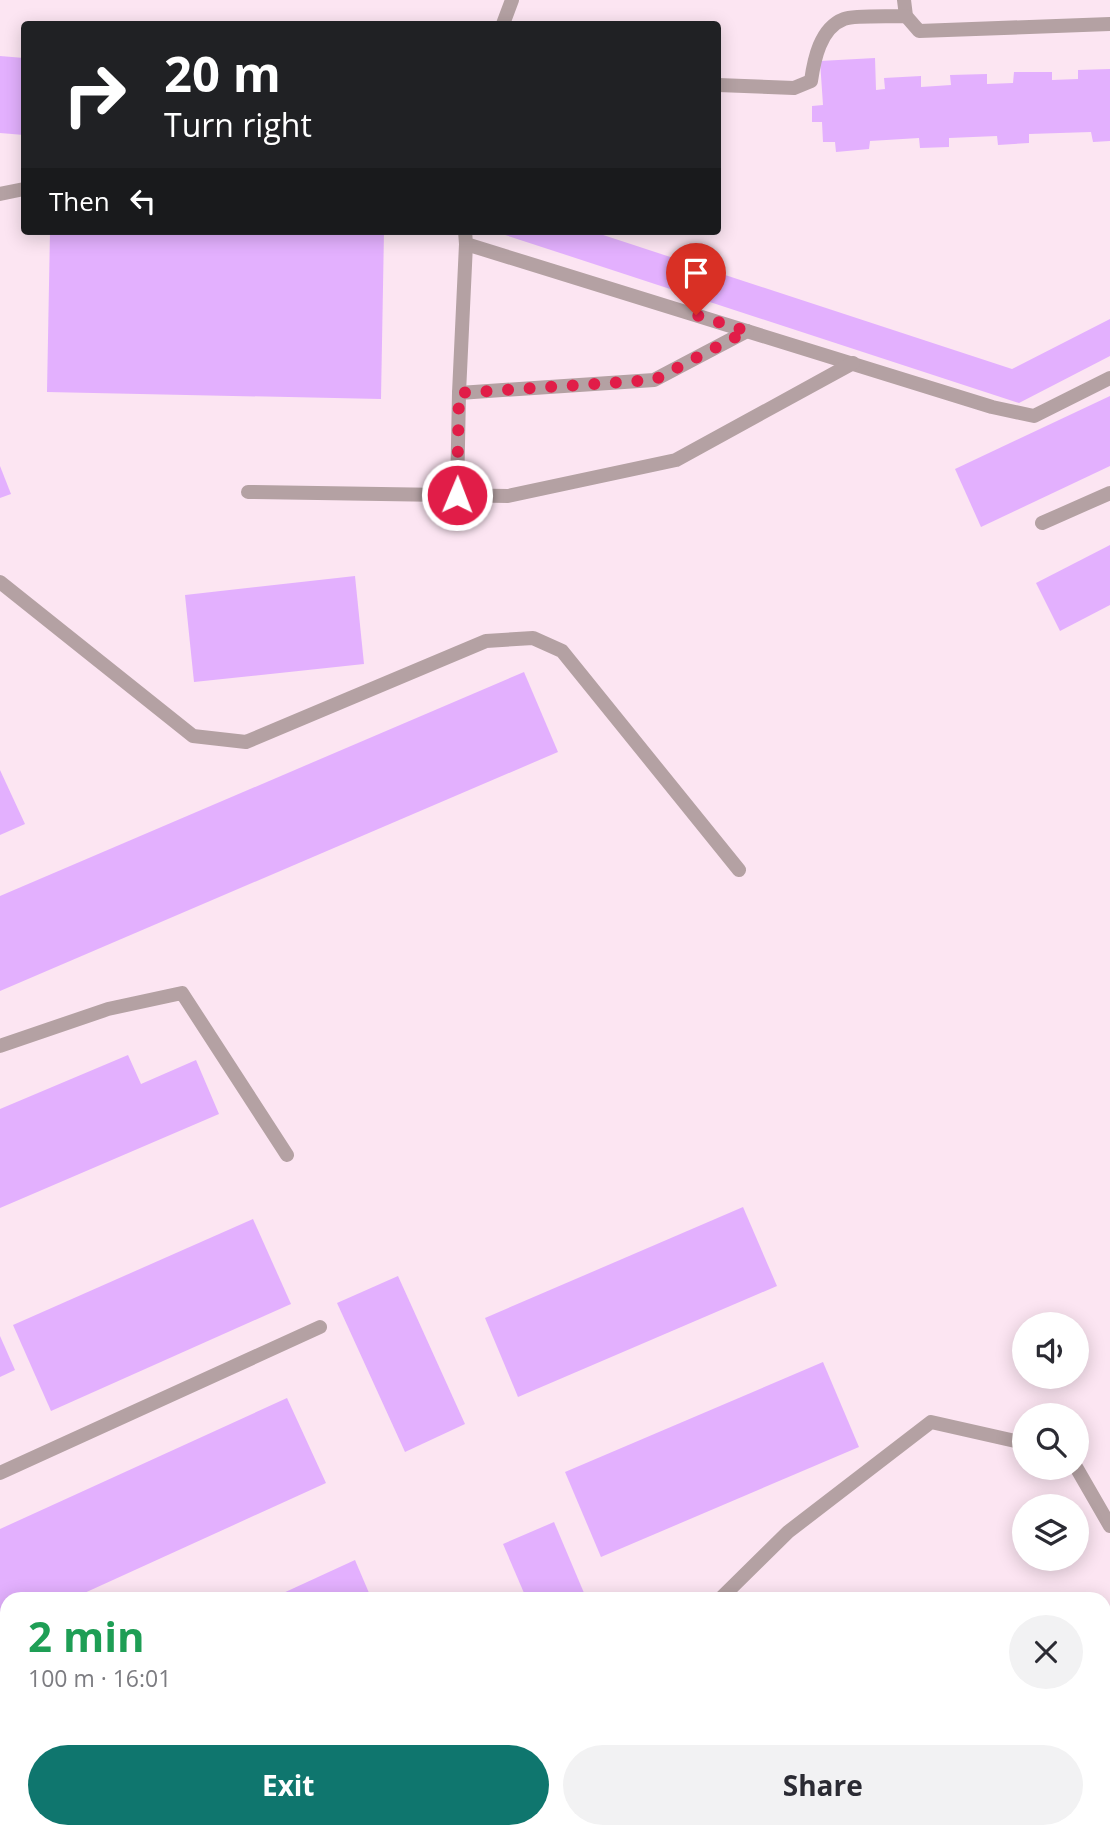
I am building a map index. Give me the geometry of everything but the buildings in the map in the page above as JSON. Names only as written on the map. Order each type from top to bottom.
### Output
[{"type":"lane","points":[[504,21],[512,0]]},
{"type":"lane","points":[[904,0],[906,16],[919,31],[1110,24]]},
{"type":"lane","points":[[721,85],[794,89],[811,81],[815,55],[829,30],[844,19],[906,16]]},
{"type":"lane","points":[[0,194],[21,190]]},
{"type":"lane","points":[[457,495],[466,238],[747,331],[992,407],[1034,416],[1110,378]]},
{"type":"lane","points":[[459,393],[654,380],[747,331]]},
{"type":"lane","points":[[248,492],[508,496],[676,460],[853,363]]},
{"type":"lane","points":[[1042,523],[1110,493]]},
{"type":"lane","points":[[0,582],[193,736],[246,742],[486,641],[533,638],[562,651],[739,870]]},
{"type":"lane","points":[[0,1046],[108,1009],[182,993],[287,1155]]},
{"type":"lane","points":[[0,1473],[320,1327]]},
{"type":"lane","points":[[727,1592],[788,1532],[931,1422],[1012,1440]]},
{"type":"lane","points":[[1084,1480],[1110,1526]]},
{"type":"route","points":[[457,495],[459,393],[654,380],[747,331],[696,315]]}]
